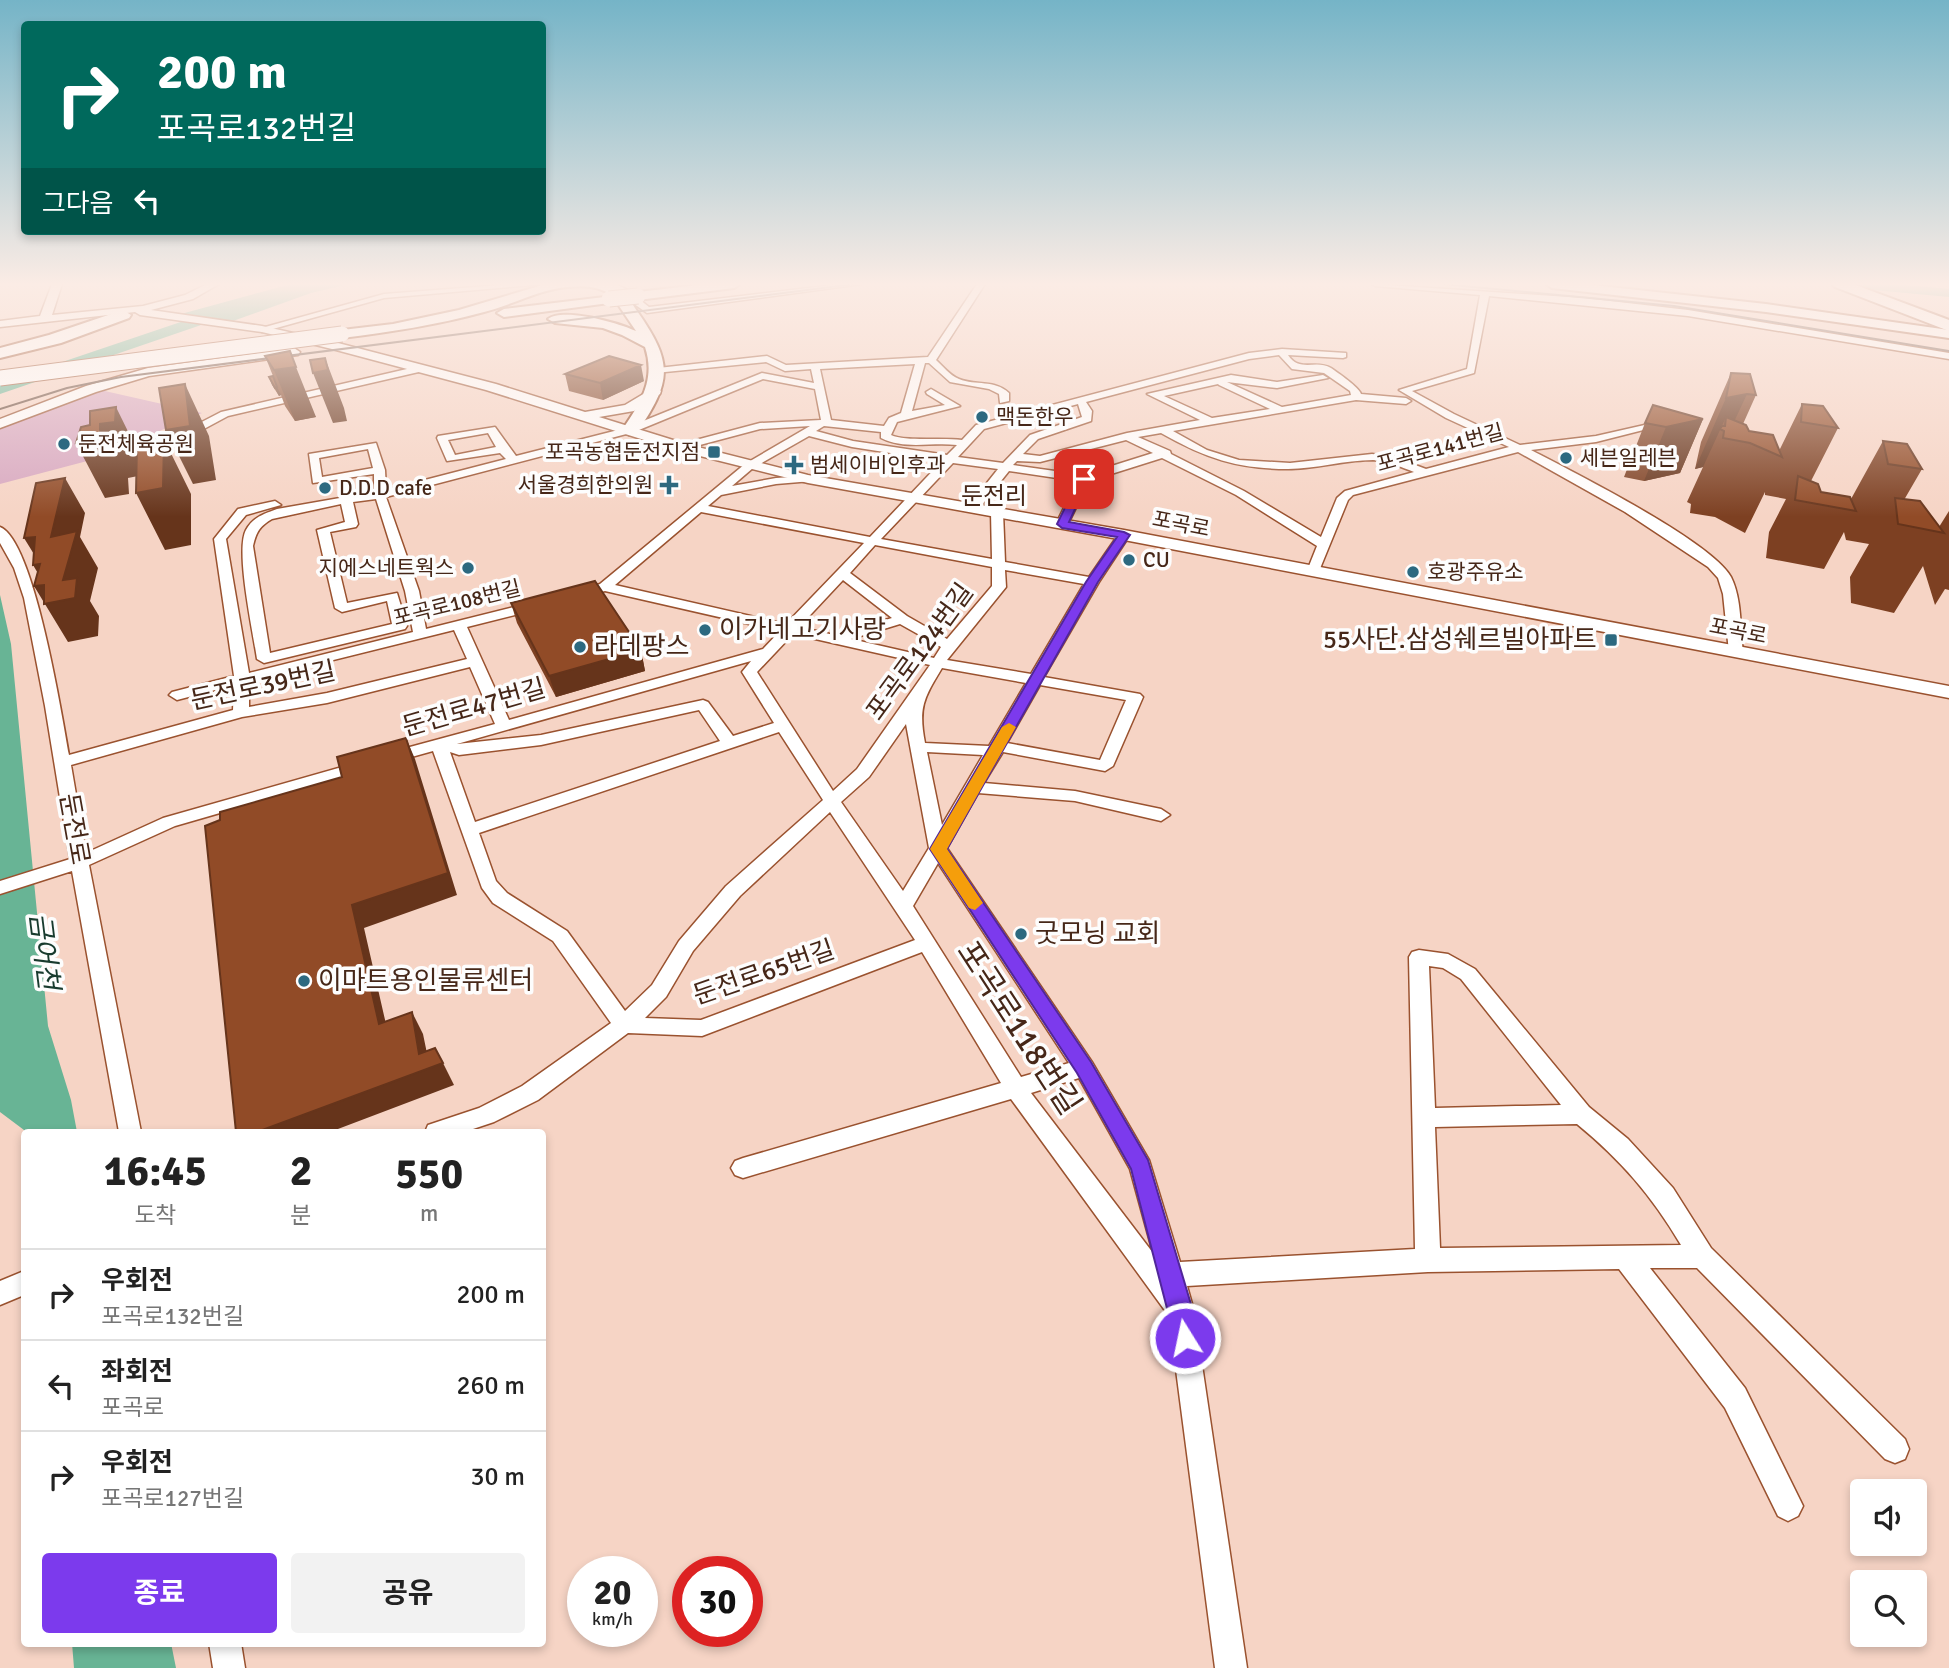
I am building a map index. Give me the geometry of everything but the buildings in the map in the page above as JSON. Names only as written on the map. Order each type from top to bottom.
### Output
[{"type":"main road","points":[[0,378],[145,362]]},
{"type":"main road","points":[[630,430],[647,408],[655,391],[658,372],[656,362]]},
{"type":"street","points":[[0,424],[91,389],[148,372],[209,362]]},
{"type":"street","name":"포곡로","points":[[400,362],[492,387],[681,447],[808,479],[1124,535],[1949,692]]},
{"type":"street","points":[[658,372],[743,362]]},
{"type":"street","points":[[773,362],[785,368],[907,362]]},
{"type":"street","points":[[906,415],[911,390],[926,362]]},
{"type":"street","points":[[927,362],[955,381],[983,383],[999,389],[1004,393],[1004,401]]},
{"type":"street","name":"포곡로118번길","points":[[1226,362],[980,427],[915,499],[749,671],[832,802],[904,906],[1016,1089],[1181,1311],[1231,1668]]},
{"type":"street","points":[[1289,362],[1305,371],[1327,370],[1356,393]]},
{"type":"street","points":[[1014,457],[1040,459],[1127,436],[1344,399],[1356,393],[1405,396],[1471,371],[1473,362]]},
{"type":"street","points":[[815,366],[826,421]]},
{"type":"street","points":[[121,454],[198,428],[225,414],[420,369]]},
{"type":"street","points":[[1194,370],[1279,409]]},
{"type":"street","points":[[242,713],[242,678],[220,539],[242,512],[380,483],[514,461],[630,430],[762,376],[819,387]]},
{"type":"street","points":[[1155,395],[1231,377],[1276,385],[1309,382],[1332,376]]},
{"type":"street","points":[[1309,382],[1320,387]]},
{"type":"street","points":[[1134,386],[1209,421]]},
{"type":"street","points":[[569,412],[597,414],[622,410],[641,402],[655,391]]},
{"type":"street","points":[[931,392],[955,406],[893,420],[885,436],[899,443],[937,440],[964,443]]},
{"type":"street","points":[[1332,393],[1344,399]]},
{"type":"street","name":"포곡로141번길","points":[[1405,396],[1519,447]]},
{"type":"street","points":[[973,508],[1005,467],[1034,437],[1087,419],[1087,411],[1080,400]]},
{"type":"street","points":[[1519,447],[1596,439],[1682,418]]},
{"type":"street","points":[[681,447],[727,431],[756,425],[826,421],[887,430]]},
{"type":"street","name":"포곡로108번길","points":[[177,695],[605,587],[749,466],[826,421]]},
{"type":"street","points":[[503,449],[451,460],[442,438],[491,429],[514,461]]},
{"type":"street","points":[[1163,430],[1220,458],[1238,463],[1290,466],[1372,457],[1390,459],[1424,472]]},
{"type":"street","points":[[808,432],[852,444],[1084,479],[1190,444]]},
{"type":"street","points":[[1127,436],[1240,493],[1324,545]]},
{"type":"street","points":[[380,483],[317,481],[313,456],[372,445],[380,483],[412,591],[420,634]]},
{"type":"street","points":[[1519,447],[1664,531],[1705,557],[1717,568],[1728,590],[1736,652]]},
{"type":"street","name":"포곡로141번길","points":[[1313,571],[1343,498],[1349,493],[1519,447]]},
{"type":"street","points":[[1207,476],[1238,463]]},
{"type":"street","points":[[717,492],[776,481],[808,479]]},
{"type":"street","points":[[1062,524],[1084,479]]},
{"type":"street","points":[[346,500],[352,524],[323,530],[342,608],[392,596],[400,626],[264,659],[247,546],[250,532],[260,520],[346,500],[380,483]]},
{"type":"street","points":[[697,508],[1092,582]]},
{"type":"street","name":"포곡로124번길","points":[[624,1025],[659,990],[686,946],[733,891],[863,773],[915,700],[949,646],[999,587],[997,512]]},
{"type":"street","name":"둔전로","points":[[0,531],[27,583],[129,1129]]},
{"type":"street","points":[[904,906],[1092,582],[1124,535]]},
{"type":"street","points":[[843,574],[902,619],[949,646]]},
{"type":"street","points":[[605,587],[939,663],[1135,698],[1105,766],[997,749],[917,747]]},
{"type":"street","points":[[837,639],[902,619]]},
{"type":"street","points":[[459,625],[503,725]]},
{"type":"street","name":"둔전로47번길","points":[[0,888],[100,855],[169,822],[503,725],[768,652]]},
{"type":"street","name":"둔전로39번길","points":[[62,762],[242,713],[327,698],[476,661]]},
{"type":"street","points":[[915,700],[913,721],[917,747],[938,849],[1084,1068],[1141,1167],[1181,1311]]},
{"type":"street","points":[[439,744],[459,750],[541,740],[703,705],[730,744]]},
{"type":"street","points":[[470,830],[517,812],[784,725]]},
{"type":"street","points":[[439,744],[488,883],[500,898],[560,936],[624,1025],[530,1093],[486,1115],[445,1129]]},
{"type":"street","points":[[974,787],[1075,796],[1161,815]]},
{"type":"street","name":"둔전로65번길","points":[[624,1025],[702,1028],[927,943]]},
{"type":"street","points":[[1428,1260],[1419,957],[1448,961],[1468,974],[1581,1114],[1620,1146],[1665,1196],[1702,1256],[1895,1449]]},
{"type":"street","points":[[743,1168],[1084,1068]]},
{"type":"street","points":[[1424,1118],[1581,1114]]},
{"type":"street","points":[[1171,1275],[1428,1260],[1702,1256]]},
{"type":"street","points":[[1628,1259],[1735,1398],[1788,1506]]},
{"type":"street","points":[[0,1293],[21,1284]]},
{"type":"street","points":[[226,1647],[229,1668]]},
{"type":"shaded area","name":"둔전체육공원","points":[[96,389],[202,413],[91,460],[0,484],[0,428]]},
{"type":"shaded area","name":"금어천","points":[[0,595],[11,644],[48,1026],[71,1100],[76,1129],[23,1129],[0,1112]]},
{"type":"shaded area","points":[[72,1647],[172,1647],[176,1668],[74,1668]]},
{"type":"waterway","points":[[0,389],[79,362]]},
{"type":"tram line","points":[[0,409],[67,388],[121,377],[240,362]]},
{"type":"slow traffic","points":[[975,903],[938,849],[1009,727]]},
{"type":"place","name":"맥돈한우","points":[[982,417]]},
{"type":"place","name":"둔전체육공원","points":[[64,444]]},
{"type":"place","name":"포곡농협둔전지점","points":[[714,452]]},
{"type":"place","name":"세븐일레븐","points":[[1566,458]]},
{"type":"place","name":"범세이비인후과","points":[[794,465]]},
{"type":"place","name":"서울경희한의원","points":[[669,485]]},
{"type":"place","name":"D.D.D cafe","points":[[325,488]]},
{"type":"place","name":"CU","points":[[1129,560]]},
{"type":"place","name":"지에스네트웍스","points":[[468,568]]},
{"type":"place","name":"호광주유소","points":[[1413,572]]},
{"type":"place","name":"이가네고기사랑","points":[[705,630]]},
{"type":"place","name":"55사단.삼성쉐르빌아파트","points":[[1611,640]]},
{"type":"place","name":"라데팡스","points":[[580,647]]},
{"type":"place","name":"굿모닝 교회","points":[[1021,934]]},
{"type":"place","name":"이마트용인물류센터","points":[[304,981]]},
{"type":"district","name":"둔전리","points":[[994,496]]},
{"type":"route","points":[[1084,479],[1062,524],[1124,535],[1092,582],[938,849],[1084,1068],[1141,1167],[1181,1311],[1185,1338]]}]
